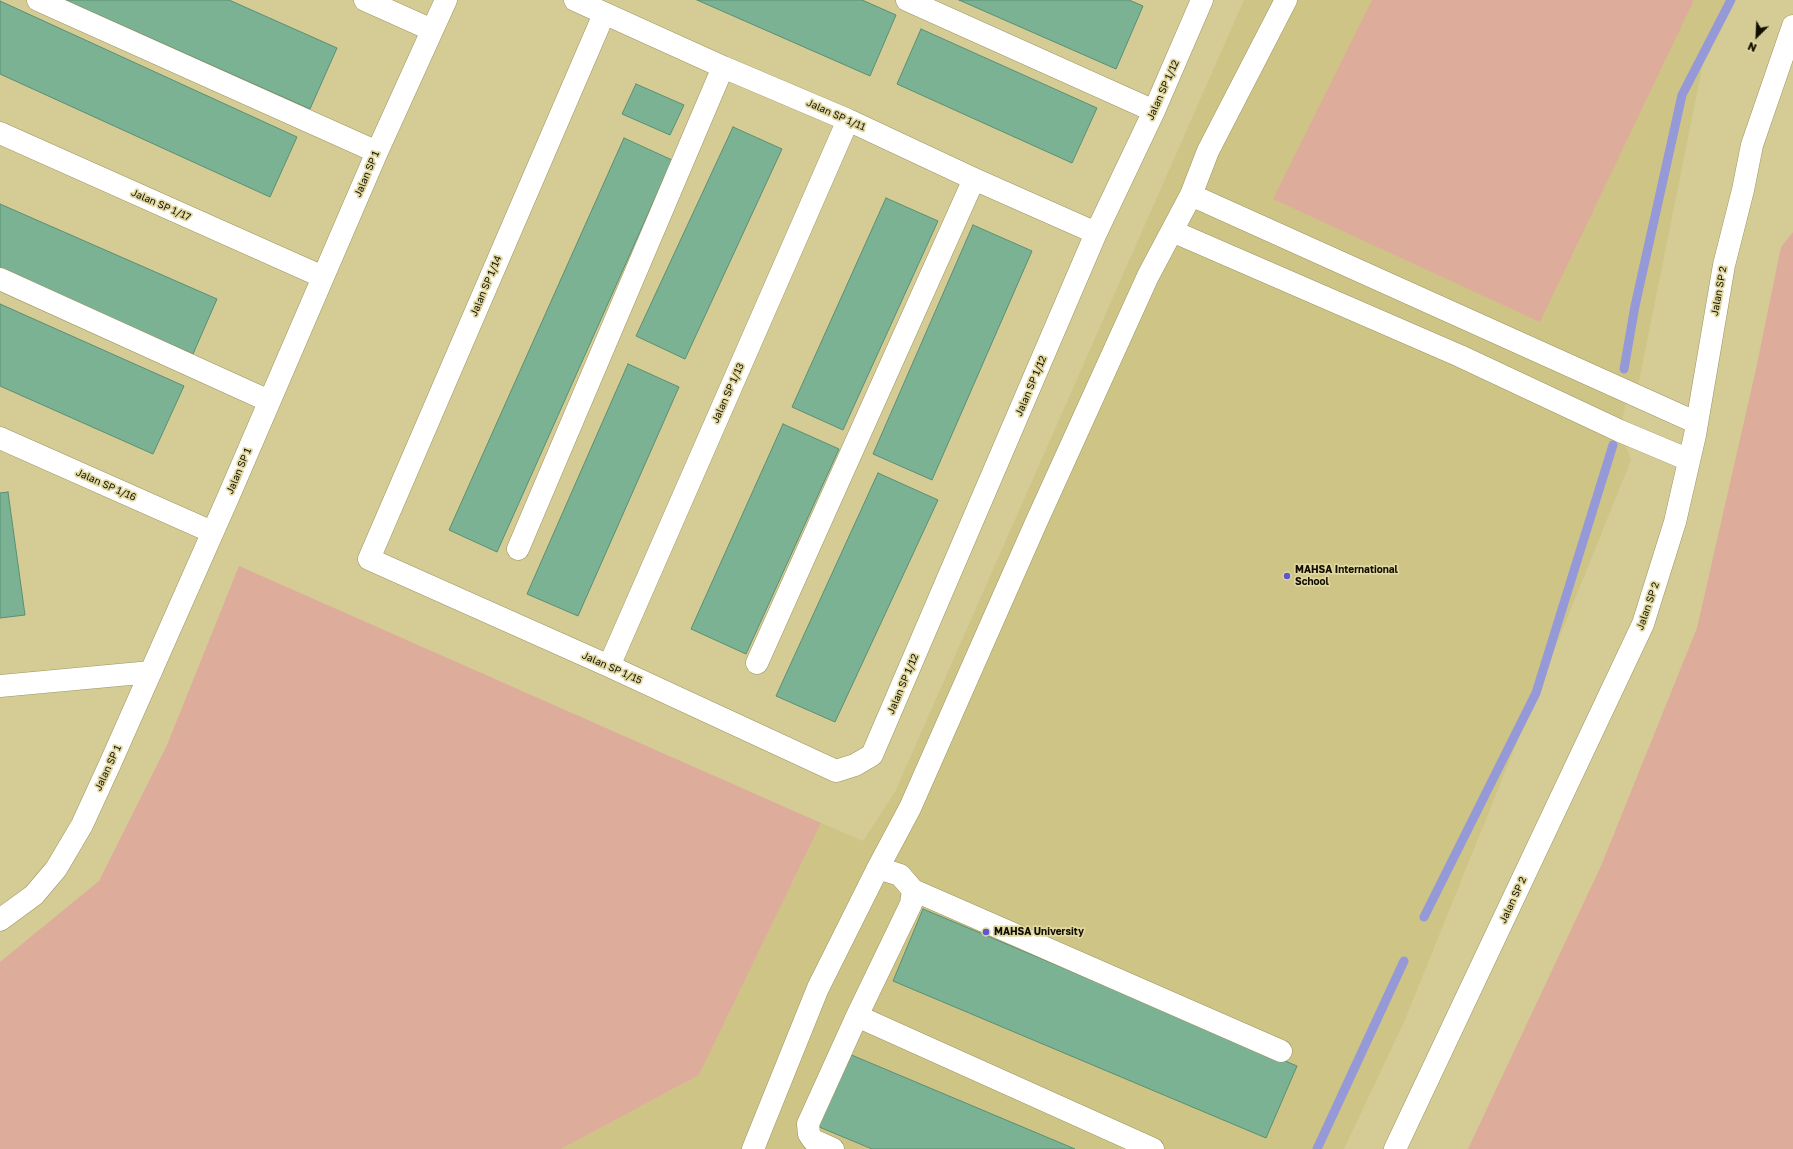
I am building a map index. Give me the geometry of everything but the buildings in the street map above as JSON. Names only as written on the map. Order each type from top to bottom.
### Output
[{"type":"street","points":[[38,0],[377,152]]},
{"type":"street","points":[[365,0],[432,30]]},
{"type":"street","name":"Jalan SP 1","points":[[0,920],[34,895],[56,868],[82,825],[151,672],[377,152],[446,0]]},
{"type":"street","name":"Jalan SP 1/11","points":[[575,0],[723,67],[848,120],[974,180],[1096,233]]},
{"type":"street","points":[[907,0],[1154,111]]},
{"type":"street","name":"Jalan SP 1/12","points":[[855,765],[872,755],[1096,233],[1154,111],[1202,0]]},
{"type":"street","points":[[754,1149],[818,988],[910,808],[1148,276],[1191,195],[1208,151],[1286,0]]},
{"type":"street","name":"Jalan SP 1/14","points":[[369,559],[604,14]]},
{"type":"street","name":"Jalan SP 2","points":[[1395,1149],[1643,624],[1675,522],[1697,423],[1724,265],[1744,190],[1752,145],[1786,66],[1793,26]]},
{"type":"street","points":[[518,549],[723,67]]},
{"type":"street","name":"Jalan SP 1/13","points":[[609,666],[848,120]]},
{"type":"street","name":"Jalan SP 1/17","points":[[0,133],[323,277]]},
{"type":"street","points":[[757,663],[974,180]]},
{"type":"street","points":[[1191,195],[1697,423]]},
{"type":"street","points":[[1172,231],[1453,353],[1620,431],[1689,460]]},
{"type":"street","points":[[0,279],[269,401]]},
{"type":"street","name":"Jalan SP 1/16","points":[[0,438],[212,532]]},
{"type":"street","name":"Jalan SP 1/15","points":[[369,559],[609,666],[836,771],[855,765]]},
{"type":"street","points":[[0,686],[151,672]]},
{"type":"street","points":[[878,868],[900,875],[913,890],[1281,1051]]},
{"type":"street","points":[[833,1149],[813,1140],[809,1134],[808,1124],[856,1016],[910,904],[913,890]]},
{"type":"street","points":[[856,1016],[1153,1149]]},
{"type":"shaded area","name":"MAHSA International School","points":[[1244,0],[1728,0],[1704,58],[1638,386],[1628,392],[1620,431],[1631,460],[1404,1022],[1344,1149],[561,1149],[699,1075],[821,823],[863,841],[895,792]]},
{"type":"shaded area","points":[[1372,0],[1694,0],[1540,322],[1273,199]]},
{"type":"shaded area","points":[[1793,232],[1793,1149],[1468,1149],[1601,866],[1697,628],[1756,369],[1781,247]]},
{"type":"shaded area","points":[[239,566],[821,823],[699,1075],[561,1149],[0,1149],[0,962],[99,881],[167,745]]},
{"type":"waterway","points":[[1624,369],[1635,306],[1682,95],[1731,0]]},
{"type":"waterway","points":[[1424,917],[1536,693],[1613,445]]},
{"type":"waterway","points":[[1317,1149],[1404,961]]},
{"type":"place","name":"MAHSA International School","points":[[1287,576]]},
{"type":"place","name":"MAHSA University","points":[[986,932]]}]
